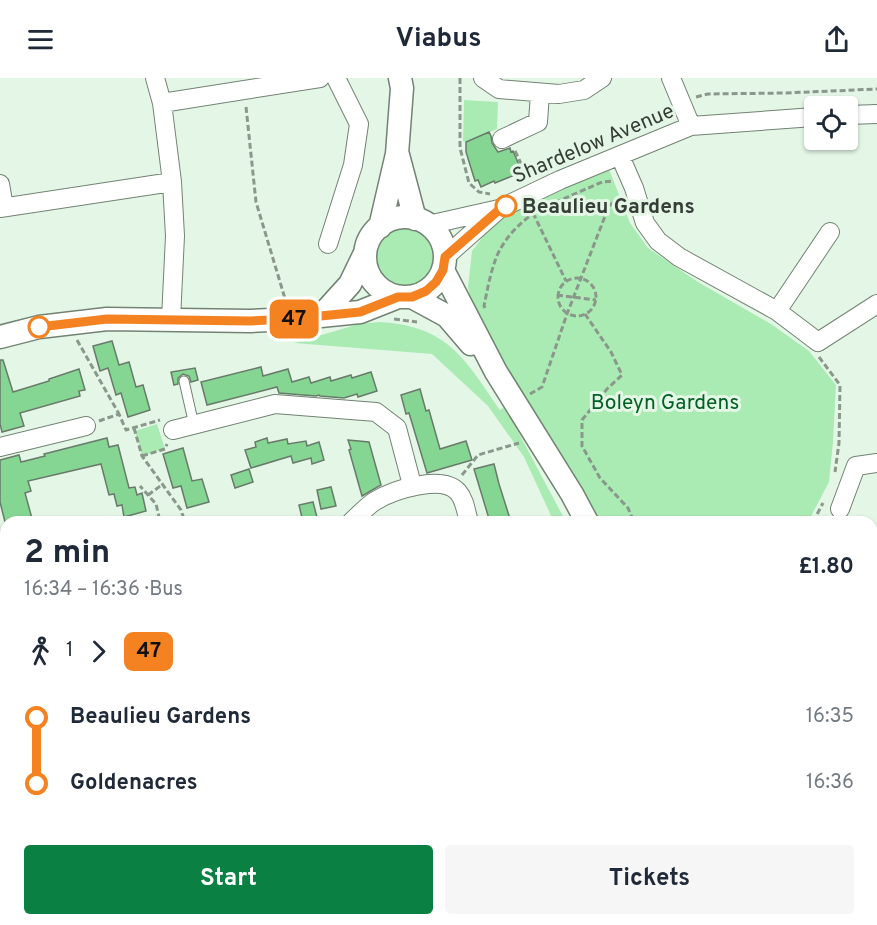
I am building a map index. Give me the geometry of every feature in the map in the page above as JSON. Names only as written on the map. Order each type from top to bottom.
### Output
[{"type":"street","points":[[155,78],[162,103],[172,182],[175,236],[171,319]]},
{"type":"street","points":[[162,103],[320,78]]},
{"type":"street","points":[[328,244],[353,165],[359,124],[336,78]]},
{"type":"street","points":[[380,227],[398,154],[402,88],[400,78]]},
{"type":"street","points":[[483,78],[499,89],[559,94],[584,90],[602,78]]},
{"type":"street","points":[[671,78],[691,126]]},
{"type":"street","points":[[505,138],[538,122],[540,93]]},
{"type":"street","points":[[858,114],[876,113]]},
{"type":"street","name":"Shardelow Avenue","points":[[422,222],[499,202],[560,180],[691,126],[804,118]]},
{"type":"street","points":[[398,154],[422,222]]},
{"type":"street","points":[[620,156],[634,188],[645,223],[658,241],[680,257],[777,311],[818,342],[877,304]]},
{"type":"street","points":[[0,184],[2,207],[172,182]]},
{"type":"street","name":"Shardelow Avenue","points":[[444,263],[499,202]]},
{"type":"street","points":[[322,315],[350,285],[369,240],[380,227],[392,220],[405,218],[422,222],[438,235],[442,243],[444,263],[496,372],[584,516]]},
{"type":"street","points":[[777,311],[830,232]]},
{"type":"street","points":[[365,254],[369,274],[376,285],[386,292],[405,297],[447,316],[496,372]]},
{"type":"street","points":[[0,337],[39,327],[107,319],[250,321],[360,312],[426,291],[436,282],[444,263]]},
{"type":"street","points":[[173,430],[275,404],[376,412],[398,428],[412,485]]},
{"type":"street","points":[[0,447],[86,426]]},
{"type":"street","points":[[840,509],[856,466],[877,463]]},
{"type":"street","points":[[358,516],[375,501],[412,485],[446,484],[456,490],[463,499],[468,516]]},
{"type":"lane","points":[[184,381],[195,425]]},
{"type":"path","points":[[460,78],[460,148],[469,183],[479,192],[499,202]]},
{"type":"path","points":[[689,98],[708,94],[877,89]]},
{"type":"path","points":[[244,91],[256,202],[288,307]]},
{"type":"path","points":[[505,138],[529,180]]},
{"type":"path","points":[[488,317],[484,306],[495,259],[509,235],[533,213],[602,182],[617,182]]},
{"type":"path","points":[[530,394],[542,387],[567,314],[609,206],[622,195],[625,203]]},
{"type":"path","points":[[533,213],[566,281]]},
{"type":"path","points":[[572,279],[582,279],[592,285],[596,300],[590,312],[573,316],[567,314],[561,309],[558,301],[561,285],[572,279]]},
{"type":"path","points":[[558,295],[596,300]]},
{"type":"path","points":[[585,314],[611,352],[622,375],[607,389],[582,420],[582,446],[593,461],[600,478],[628,508],[631,516]]},
{"type":"path","points":[[76,339],[126,430],[161,420],[173,430],[165,449],[142,456]]},
{"type":"path","points":[[819,357],[840,385],[835,473]]},
{"type":"path","points":[[86,426],[119,414]]},
{"type":"path","points":[[134,428],[142,456],[183,516]]},
{"type":"path","points":[[456,490],[456,482],[478,455],[524,441]]},
{"type":"path","points":[[148,495],[163,484]]},
{"type":"path","points":[[140,486],[156,504],[159,516]]},
{"type":"path","points":[[816,516],[823,503]]},
{"type":"green space","points":[[464,100],[498,102],[497,129],[466,142],[463,141]]},
{"type":"green space","name":"Boleyn Gardens","points":[[607,164],[630,223],[648,248],[698,282],[771,324],[809,351],[836,385],[829,482],[811,516],[593,516],[473,313],[468,287],[472,251],[500,214]]},
{"type":"green space","points":[[405,226],[417,228],[427,235],[434,245],[436,257],[434,269],[427,279],[417,286],[405,288],[393,286],[383,279],[376,269],[374,257],[376,245],[383,235],[393,228]]},
{"type":"green space","points":[[380,322],[423,330],[452,348],[476,375],[500,410],[505,407],[563,516],[551,516],[524,457],[488,406],[432,354],[294,343],[359,324]]},
{"type":"green space","points":[[157,424],[165,449],[142,456],[135,431]]},
{"type":"building","points":[[489,132],[498,152],[510,148],[511,152],[513,151],[522,172],[481,187],[478,180],[475,181],[466,152],[466,142]]},
{"type":"building","points":[[112,341],[119,365],[129,362],[136,387],[143,385],[150,410],[128,417],[121,393],[116,395],[108,368],[100,371],[93,346]]},
{"type":"building","points":[[0,360],[3,360],[13,392],[79,369],[85,390],[79,391],[80,396],[20,413],[24,426],[2,432]]},
{"type":"building","points":[[261,367],[263,376],[288,369],[292,382],[309,377],[311,383],[330,377],[331,381],[351,375],[352,378],[371,372],[377,391],[358,397],[357,394],[344,398],[279,393],[277,387],[207,405],[201,382]]},
{"type":"building","points":[[195,368],[198,380],[191,382],[189,376],[183,374],[178,378],[178,384],[174,385],[171,372]]},
{"type":"building","points":[[420,389],[426,411],[429,410],[440,449],[466,441],[472,460],[427,473],[409,413],[406,414],[401,395]]},
{"type":"building","points":[[107,438],[109,447],[118,445],[129,488],[135,487],[137,495],[142,493],[146,511],[124,516],[122,505],[117,506],[114,494],[109,495],[101,464],[28,481],[31,491],[25,493],[31,516],[4,516],[0,502],[0,460],[19,455],[21,462],[45,456],[44,454]]},
{"type":"building","points":[[267,438],[268,443],[287,439],[288,444],[306,441],[307,446],[319,442],[324,460],[312,464],[311,458],[293,463],[291,456],[251,468],[245,450],[256,447],[255,442]]},
{"type":"building","points":[[348,440],[369,442],[381,485],[362,496],[349,450],[351,449]]},
{"type":"building","points":[[183,448],[192,481],[202,479],[209,502],[187,508],[181,486],[173,488],[163,454]]},
{"type":"building","points":[[494,464],[509,516],[488,516],[474,469]]},
{"type":"building","points":[[249,469],[253,482],[235,488],[231,475]]},
{"type":"building","points":[[331,487],[336,506],[321,509],[317,490]]},
{"type":"building","points":[[313,502],[317,516],[302,516],[299,505]]},
{"type":"bus line","name":"47","points":[[39,327],[107,319],[250,321],[360,312],[398,297],[412,297],[426,291],[436,282],[443,270],[445,257],[506,206]]},
{"type":"place","name":"Beaulieu Gardens","points":[[506,206]]}]
